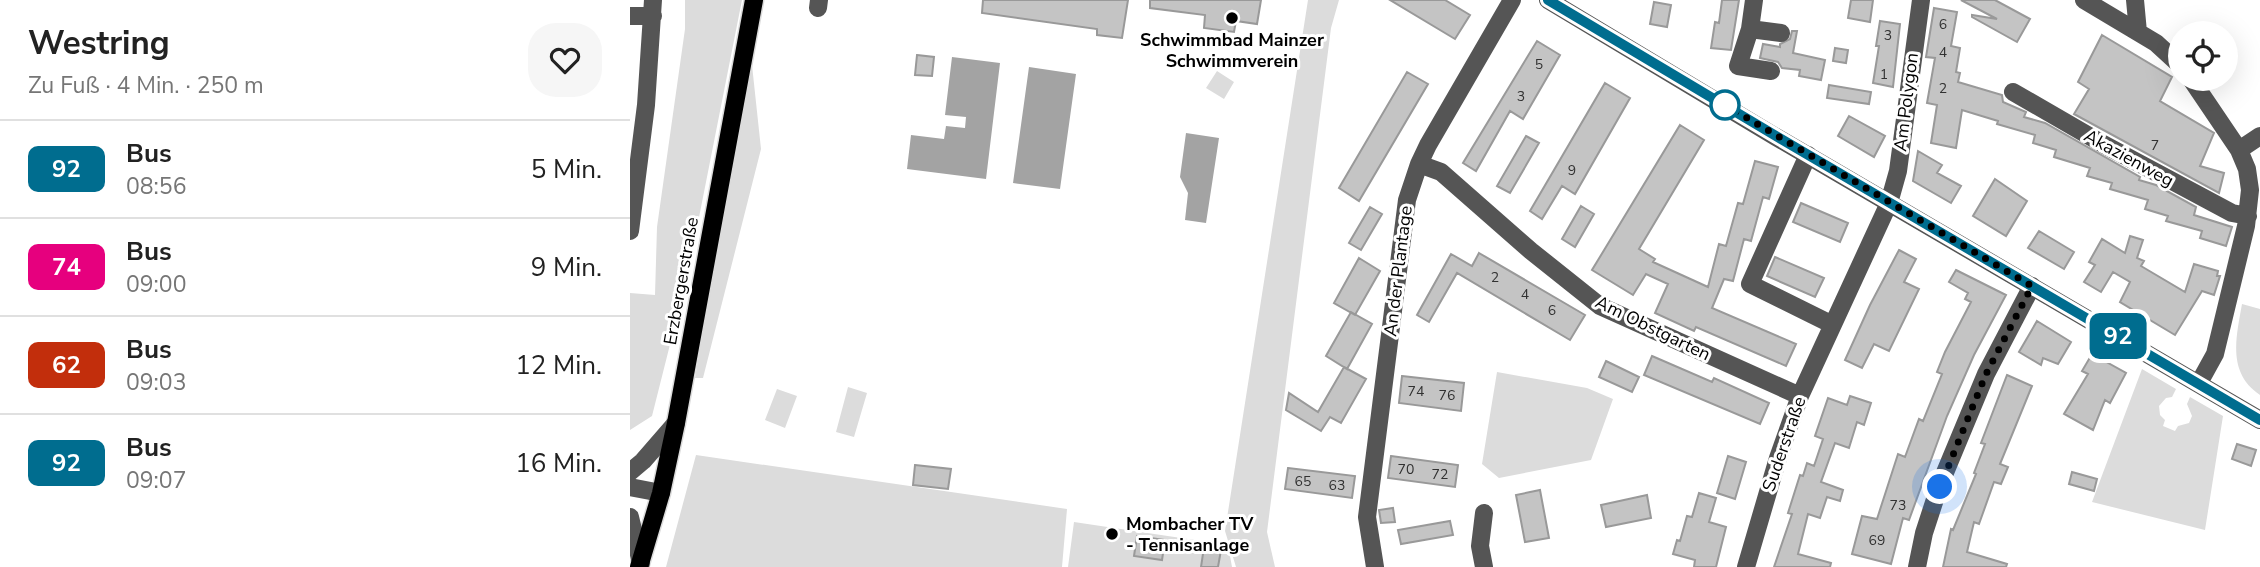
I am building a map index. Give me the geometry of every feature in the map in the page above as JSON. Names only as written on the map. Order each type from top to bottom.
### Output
[{"type":"main road","name":"Erzbergerstraße","points":[[640,565],[661,494],[676,424],[754,0]]},
{"type":"street","name":"An der Plantage","points":[[1375,567],[1367,517],[1407,200],[1419,164],[1512,0]]},
{"type":"street","points":[[1548,0],[2260,420]]},
{"type":"street","points":[[1754,0],[1750,29],[1738,66],[1771,71]]},
{"type":"street","name":"Am Polygon","points":[[1889,203],[1898,171],[1921,0]]},
{"type":"street","points":[[2084,0],[2156,43],[2168,54]]},
{"type":"street","points":[[2135,0],[2138,32]]},
{"type":"street","points":[[630,16],[653,8],[646,105],[630,231]]},
{"type":"street","points":[[1750,29],[1781,33]]},
{"type":"street","points":[[2199,91],[2239,150],[2249,181],[2248,216],[2215,354],[2199,383]]},
{"type":"street","name":"Akazienweg","points":[[2013,92],[2103,145],[2232,213],[2248,216]]},
{"type":"street","points":[[2239,150],[2260,136]]},
{"type":"street","points":[[1808,155],[1750,284],[1831,324]]},
{"type":"street","name":"Am Obstgarten","points":[[1419,164],[1441,172],[1531,251],[1600,306],[1800,396]]},
{"type":"street","name":"Suderstraße","points":[[1746,567],[1778,458],[1800,396],[1889,203]]},
{"type":"street","points":[[1917,567],[1924,533],[1945,474],[1986,374],[2032,286]]},
{"type":"street","points":[[630,472],[676,424]]},
{"type":"street","points":[[630,487],[661,494]]},
{"type":"street","points":[[1484,513],[1480,546],[1484,567]]},
{"type":"street","points":[[630,517],[640,565]]},
{"type":"shaded area","points":[[685,0],[742,0],[688,273],[652,416],[630,430],[630,293],[655,295],[657,227],[685,29]]},
{"type":"shaded area","points":[[1308,0],[1339,0],[1331,28],[1267,532],[1275,567],[1236,567],[1225,531]]},
{"type":"shaded area","points":[[952,57],[1000,63],[986,179],[907,169],[911,135],[944,139],[946,126],[965,128],[966,117],[945,115]]},
{"type":"shaded area","points":[[752,65],[761,149],[703,378],[695,378],[721,220]]},
{"type":"shaded area","points":[[1029,67],[1076,74],[1060,189],[1013,183]]},
{"type":"shaded area","points":[[1217,71],[1234,82],[1224,99],[1206,88]]},
{"type":"shaded area","points":[[1186,133],[1219,138],[1206,223],[1185,220],[1188,193],[1180,177]]},
{"type":"shaded area","points":[[2242,304],[2260,309],[2260,395],[2242,376],[2238,366],[2236,342]]},
{"type":"shaded area","points":[[2142,369],[2176,389],[2172,397],[2166,398],[2159,406],[2160,415],[2165,420],[2163,426],[2175,431],[2178,426],[2189,423],[2192,416],[2187,404],[2190,397],[2223,416],[2205,530],[2092,502]]},
{"type":"shaded area","points":[[1497,372],[1587,388],[1613,399],[1591,460],[1499,478],[1482,464]]},
{"type":"shaded area","points":[[848,387],[867,393],[854,437],[836,432]]},
{"type":"shaded area","points":[[777,389],[797,396],[785,428],[765,420]]},
{"type":"shaded area","points":[[696,455],[1067,509],[1062,567],[666,567]]},
{"type":"shaded area","name":"Mombacher TV - Tennisanlage","points":[[1074,522],[1228,545],[1232,567],[1068,567]]},
{"type":"building","points":[[983,0],[1128,0],[1122,38],[1097,35],[1097,29],[982,13]]},
{"type":"building","name":"Schwimmbad Mainzer Schwimmverein","points":[[1150,0],[1261,0],[1257,24],[1236,21],[1234,32],[1204,28],[1205,15],[1150,8]]},
{"type":"building","points":[[1390,0],[1445,0],[1470,15],[1455,39]]},
{"type":"building","points":[[1722,0],[1739,0],[1731,50],[1711,48],[1715,22],[1719,23]]},
{"type":"building","points":[[1851,0],[1873,0],[1870,22],[1848,18]]},
{"type":"building","points":[[1961,0],[1995,0],[2030,19],[2017,42],[1972,17],[1997,19]]},
{"type":"building","points":[[1654,2],[1671,5],[1667,27],[1650,24]]},
{"type":"building","points":[[1934,8],[1957,12],[1951,46],[1960,48],[1956,72],[1960,73],[1958,82],[2002,95],[2003,102],[2026,112],[2024,117],[2045,123],[2140,177],[2139,180],[2156,185],[2196,207],[2194,215],[2232,227],[2226,246],[2200,238],[2202,231],[2166,221],[2168,216],[2145,209],[2148,200],[2110,189],[2112,183],[2087,176],[2090,168],[2054,157],[2056,150],[2033,143],[2035,135],[1997,124],[1998,121],[1962,110],[1956,148],[1931,143],[1937,105],[1927,103],[1935,58],[1926,57]]},
{"type":"building","points":[[1880,21],[1900,24],[1893,87],[1873,83]]},
{"type":"building","points":[[1792,31],[1797,31],[1793,53],[1825,60],[1821,80],[1799,76],[1800,70],[1782,68],[1778,62],[1760,58],[1763,44],[1780,47],[1780,44],[1790,39]]},
{"type":"building","points":[[2102,35],[2168,75],[2168,85],[2160,101],[2214,133],[2200,166],[2224,173],[2219,193],[2074,114],[2089,89],[2078,82]]},
{"type":"building","points":[[1537,41],[1560,55],[1523,119],[1510,111],[1476,171],[1463,163]]},
{"type":"building","points":[[1835,48],[1848,50],[1846,63],[1833,61]]},
{"type":"building","points":[[917,55],[934,57],[932,76],[915,75]]},
{"type":"building","points":[[1407,72],[1428,84],[1359,201],[1339,188]]},
{"type":"building","points":[[1605,83],[1630,98],[1575,194],[1562,186],[1542,219],[1530,211]]},
{"type":"building","points":[[1829,85],[1871,92],[1869,104],[1827,98]]},
{"type":"building","points":[[1849,116],[1885,136],[1874,157],[1838,136]]},
{"type":"building","points":[[1680,125],[1704,140],[1639,249],[1655,259],[1653,262],[1708,287],[1719,244],[1726,246],[1738,203],[1743,204],[1755,161],[1778,167],[1769,199],[1763,197],[1751,241],[1744,239],[1733,281],[1724,279],[1712,308],[1796,344],[1786,366],[1696,327],[1694,331],[1655,313],[1668,284],[1646,274],[1633,295],[1592,270]]},
{"type":"building","points":[[1526,136],[1539,143],[1510,193],[1497,186]]},
{"type":"building","points":[[1918,151],[1942,165],[1937,173],[1961,186],[1951,203],[1913,181]]},
{"type":"building","points":[[1995,179],[2027,201],[2006,236],[1973,216]]},
{"type":"building","points":[[1801,203],[1848,223],[1840,242],[1793,222]]},
{"type":"building","points":[[1581,206],[1594,214],[1575,247],[1562,239]]},
{"type":"building","points":[[1370,207],[1382,214],[1361,250],[1349,243]]},
{"type":"building","points":[[2039,231],[2074,252],[2064,269],[2028,248]]},
{"type":"building","points":[[2130,236],[2143,240],[2137,258],[2144,261],[2141,266],[2185,292],[2194,264],[2218,271],[2217,276],[2220,276],[2214,295],[2202,291],[2175,335],[2120,302],[2130,282],[2113,272],[2101,292],[2084,282],[2095,265],[2089,262],[2102,239],[2125,253]]},
{"type":"building","points":[[1899,250],[1916,259],[1904,282],[1919,289],[1889,351],[1874,344],[1862,368],[1845,360]]},
{"type":"building","points":[[1479,253],[1585,315],[1570,340],[1457,273],[1429,322],[1417,315],[1451,254],[1472,266]]},
{"type":"building","points":[[1775,257],[1824,278],[1815,297],[1767,276]]},
{"type":"building","points":[[1359,258],[1380,271],[1355,315],[1334,303]]},
{"type":"building","points":[[1956,270],[2006,295],[1974,355],[1947,416],[1909,520],[1903,518],[1891,564],[1852,554],[1862,516],[1877,519],[1898,454],[1905,457],[1919,419],[1923,421],[1942,374],[1937,372],[1945,352],[1971,302],[1965,299],[1968,293],[1949,282]]},
{"type":"building","points":[[1351,312],[1372,324],[1347,369],[1326,356]]},
{"type":"building","points":[[2037,321],[2071,342],[2058,364],[2043,358],[2041,365],[2019,352]]},
{"type":"building","points":[[2092,354],[2126,373],[2110,403],[2105,400],[2093,430],[2064,414],[2088,374],[2082,371]]},
{"type":"building","points":[[1652,356],[1712,382],[1714,378],[1769,403],[1760,424],[1644,375]]},
{"type":"building","points":[[1606,361],[1639,377],[1632,392],[1599,377]]},
{"type":"building","points":[[1344,367],[1366,379],[1341,423],[1330,417],[1321,431],[1286,410],[1289,393],[1318,412]]},
{"type":"building","points":[[2007,375],[2032,386],[2000,464],[2008,467],[2001,484],[1994,482],[1979,524],[1974,522],[1967,552],[2007,564],[2006,567],[1943,567],[1951,529],[1953,530],[1976,474],[1974,473],[1985,444],[1981,443]]},
{"type":"building","points":[[1402,376],[1464,383],[1461,411],[1399,403]]},
{"type":"building","points":[[1850,396],[1871,403],[1864,425],[1857,422],[1849,448],[1835,443],[1821,482],[1843,490],[1840,501],[1827,497],[1820,518],[1808,514],[1798,554],[1831,563],[1830,567],[1774,567],[1792,514],[1788,513],[1800,475],[1803,476],[1807,463],[1814,466],[1823,439],[1815,436],[1828,398],[1847,405]]},
{"type":"building","points":[[2237,444],[2256,450],[2251,466],[2232,459]]},
{"type":"building","points":[[1391,456],[1458,465],[1455,487],[1388,478]]},
{"type":"building","points":[[1728,456],[1746,462],[1735,499],[1717,493]]},
{"type":"building","points":[[915,465],[951,469],[948,489],[913,485]]},
{"type":"building","points":[[1288,468],[1355,476],[1352,498],[1285,489]]},
{"type":"building","points":[[2072,472],[2097,479],[2094,491],[2069,484]]},
{"type":"building","points":[[1540,490],[1549,538],[1525,542],[1516,495]]},
{"type":"building","points":[[1699,493],[1716,498],[1709,522],[1726,527],[1716,567],[1694,567],[1695,560],[1673,554],[1687,516],[1692,517]]},
{"type":"building","points":[[1647,495],[1651,518],[1606,527],[1601,505]]},
{"type":"building","points":[[1393,508],[1395,522],[1381,523],[1379,510]]},
{"type":"building","points":[[1450,521],[1453,535],[1401,544],[1398,530]]},
{"type":"building","points":[[1137,536],[1165,540],[1162,560],[1134,556]]},
{"type":"building","points":[[1204,547],[1221,550],[1218,567],[1201,567]]},
{"type":"bus line","name":"92","points":[[1548,0],[2260,420]]},
{"type":"place","name":"Schwimmbad Mainzer Schwimmverein","points":[[1232,18]]},
{"type":"place","name":"Mombacher TV - Tennisanlage","points":[[1112,534]]},
{"type":"route","points":[[1725,105],[2032,286],[1986,374],[1940,487]]}]
